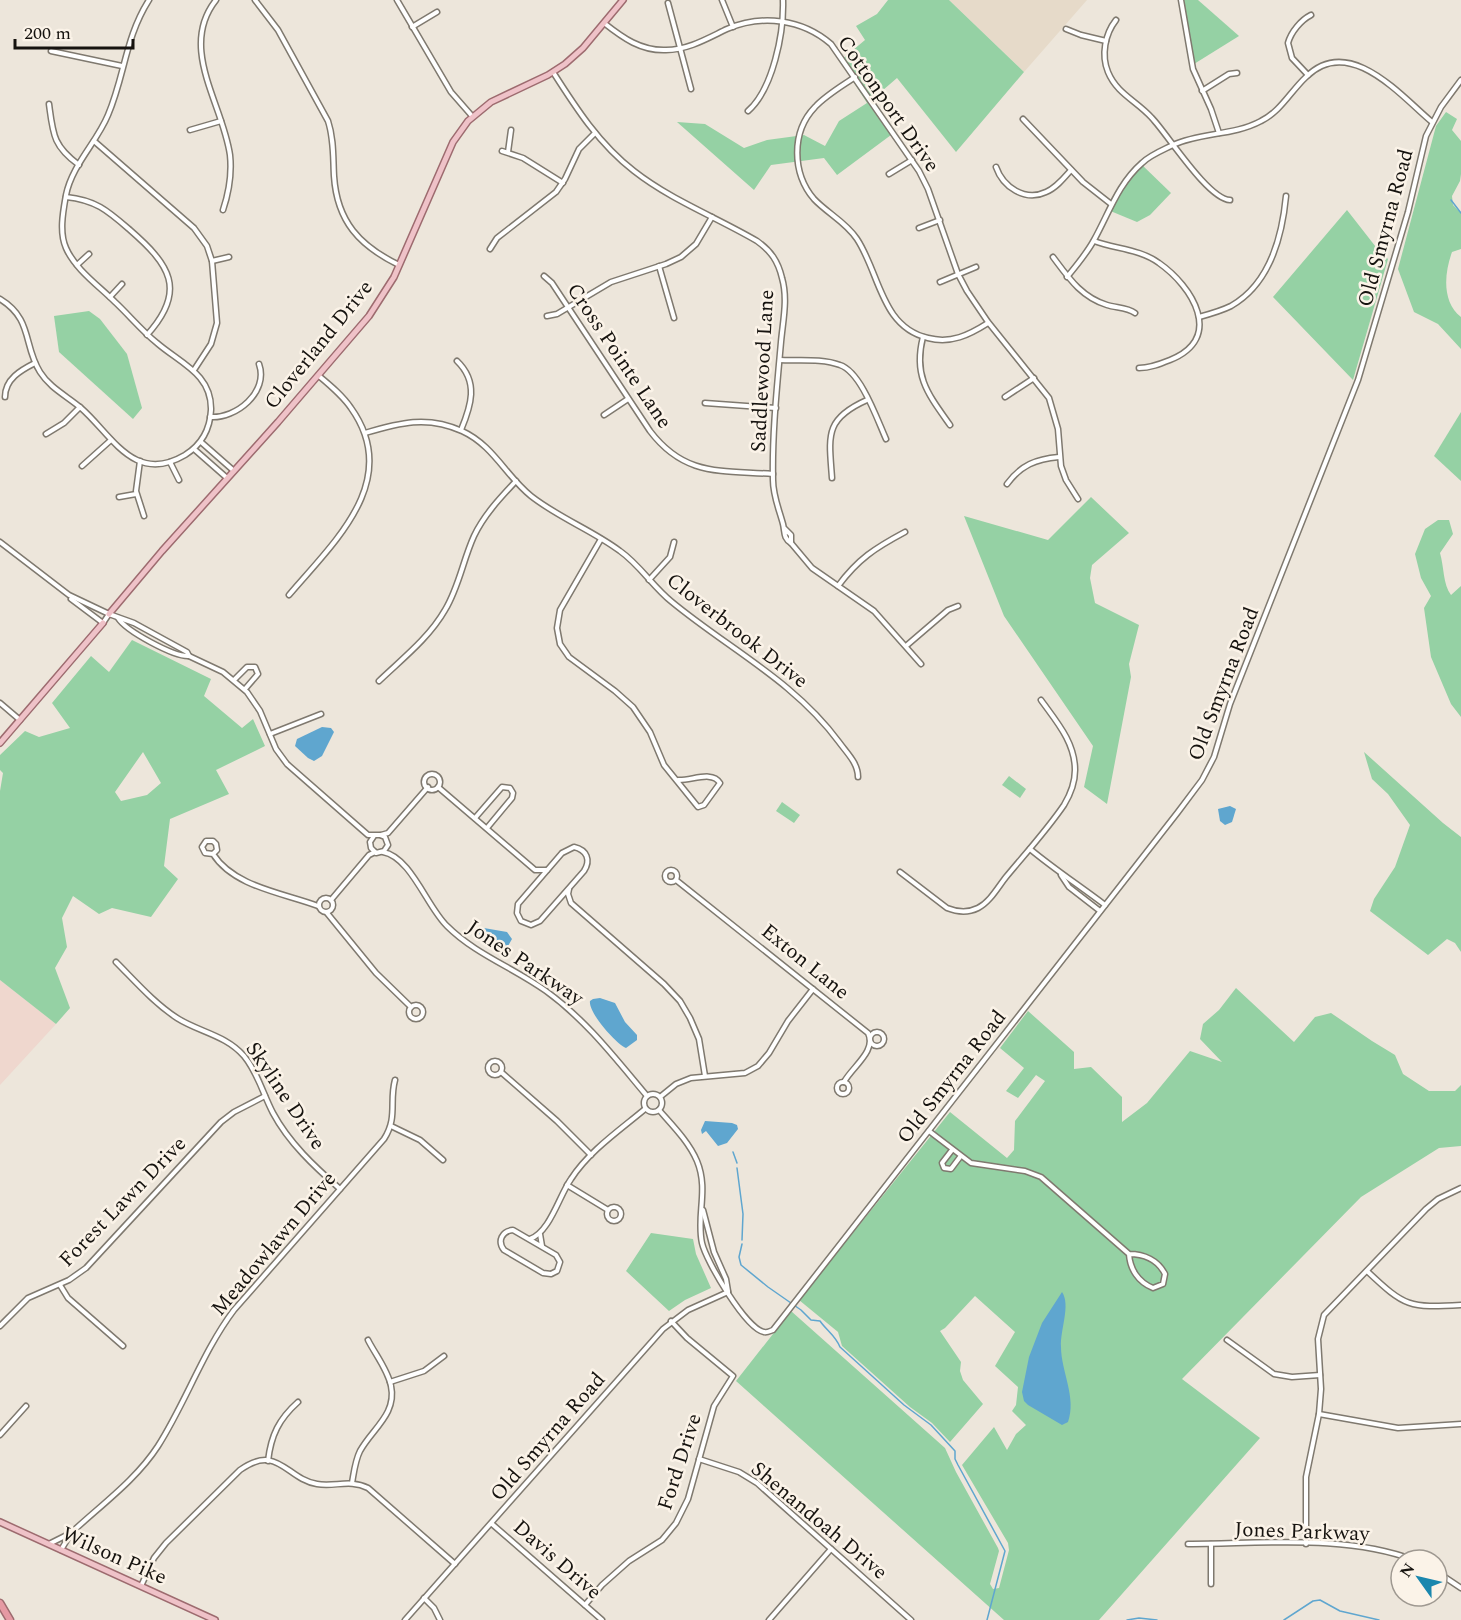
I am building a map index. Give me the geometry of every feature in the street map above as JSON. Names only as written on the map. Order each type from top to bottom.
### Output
[{"type":"highway","points":[[0,1603],[10,1620]]},
{"type":"main road","name":"Cloverland Drive","points":[[109,614],[162,550],[319,376],[369,316],[388,288],[453,142],[472,116],[491,102],[553,72],[579,51],[623,0]]},
{"type":"main road","points":[[0,743],[103,622]]},
{"type":"main road","name":"Wilson Pike","points":[[0,1522],[215,1620]]},
{"type":"street","points":[[0,299],[15,310],[24,324],[35,363],[51,385],[80,407],[125,454],[152,464],[170,462],[197,446],[207,429],[210,417],[209,395],[203,382],[194,370],[147,335],[77,265],[68,254],[63,238],[62,226],[68,185],[112,105],[130,38],[149,0]]},
{"type":"street","points":[[216,0],[205,18],[200,43],[203,63],[228,144],[231,170],[223,210]]},
{"type":"street","points":[[255,0],[278,30],[327,117],[332,134],[336,196],[346,221],[369,247],[399,265]]},
{"type":"street","points":[[396,0],[452,92],[472,116]]},
{"type":"street","points":[[722,0],[733,27]]},
{"type":"street","points":[[748,111],[758,99],[775,60],[783,21],[783,0]]},
{"type":"street","points":[[1181,0],[1192,65],[1219,133]]},
{"type":"street","points":[[668,3],[691,89]]},
{"type":"street","points":[[412,27],[437,12]]},
{"type":"street","points":[[1308,75],[1292,58],[1288,45],[1297,27],[1311,15]]},
{"type":"street","points":[[1116,20],[1106,41],[1105,60],[1114,83],[1122,93],[1150,116],[1196,174],[1220,197],[1230,200]]},
{"type":"street","name":"Cottonport Drive","points":[[604,23],[622,37],[640,46],[661,50],[681,49],[733,27],[756,21],[783,21],[809,30],[826,40],[838,52],[912,160],[928,189],[958,274],[973,302],[1049,398],[1057,422],[1059,457],[1064,476],[1078,499]]},
{"type":"street","points":[[1066,29],[1076,34],[1106,41]]},
{"type":"street","points":[[51,51],[122,66]]},
{"type":"street","points":[[1067,276],[1094,241],[1125,180],[1141,164],[1173,146],[1197,137],[1245,128],[1267,117],[1282,105],[1308,75],[1319,68],[1336,63],[1363,66],[1375,73],[1432,122]]},
{"type":"street","name":"Saddlewood Lane","points":[[553,72],[595,133],[616,156],[641,176],[761,244],[778,264],[785,295],[773,474],[775,502],[785,538],[806,563],[874,611],[921,664]]},
{"type":"street","points":[[1202,91],[1231,73],[1237,73]]},
{"type":"street","points":[[855,77],[819,103],[800,130],[797,147],[803,182],[812,197],[846,227],[858,242],[885,302],[894,317],[905,328],[923,337],[937,340],[958,339],[988,322]]},
{"type":"street","name":"Old Smyrna Road","points":[[405,1620],[672,1321],[688,1310],[728,1292],[742,1313],[761,1331],[773,1330],[1197,788],[1213,761],[1230,704],[1358,380],[1408,212],[1424,143],[1432,122],[1461,80]]},
{"type":"street","points":[[49,104],[52,131],[56,142],[65,155],[79,165]]},
{"type":"street","points":[[1023,119],[1085,184],[1111,204]]},
{"type":"street","points":[[190,130],[221,121]]},
{"type":"street","points":[[511,130],[505,152],[522,157],[563,183]]},
{"type":"street","points":[[490,249],[495,240],[554,194],[563,183],[577,153],[595,133]]},
{"type":"street","points":[[94,141],[197,231],[207,246],[212,261],[216,328],[209,349],[194,370]]},
{"type":"street","points":[[889,174],[912,160]]},
{"type":"street","points":[[996,167],[1002,179],[1013,189],[1031,196],[1047,192],[1071,170]]},
{"type":"street","points":[[1199,317],[1226,309],[1249,292],[1261,278],[1279,240],[1286,196]]},
{"type":"street","points":[[66,197],[86,200],[104,208],[151,249],[162,262],[169,283],[168,302],[161,319],[147,335]]},
{"type":"street","points":[[547,316],[556,315],[611,282],[677,259],[694,246],[712,217]]},
{"type":"street","points":[[920,228],[940,220]]},
{"type":"street","points":[[1094,241],[1156,261],[1173,275],[1196,304],[1199,317],[1195,339],[1183,353],[1151,367],[1139,368]]},
{"type":"street","points":[[77,265],[89,254]]},
{"type":"street","points":[[212,261],[229,257]]},
{"type":"street","points":[[1053,257],[1079,290],[1109,306],[1135,312]]},
{"type":"street","points":[[659,266],[674,318]]},
{"type":"street","points":[[940,282],[976,267]]},
{"type":"street","name":"Cross Pointe Lane","points":[[544,276],[551,281],[569,307],[657,441],[667,450],[688,464],[706,469],[773,474]]},
{"type":"street","points":[[110,297],[122,284]]},
{"type":"street","points":[[923,337],[919,355],[921,374],[932,398],[951,425]]},
{"type":"street","points":[[780,360],[834,363],[845,367],[854,375],[886,439]]},
{"type":"street","points":[[457,362],[468,374],[471,388],[469,407],[461,430]]},
{"type":"street","points":[[5,397],[6,388],[12,378],[35,363]]},
{"type":"street","points":[[210,417],[221,417],[231,413],[249,400],[261,377],[259,364]]},
{"type":"street","points":[[289,595],[349,523],[363,497],[369,471],[365,433],[347,403],[319,376]]},
{"type":"street","points":[[1005,397],[1034,378]]},
{"type":"street","points":[[604,415],[628,399]]},
{"type":"street","points":[[832,478],[830,440],[833,427],[846,411],[867,400]]},
{"type":"street","points":[[705,403],[776,408]]},
{"type":"street","points":[[46,434],[64,423],[80,407]]},
{"type":"street","name":"Cloverbrook Drive","points":[[365,433],[411,421],[438,423],[461,430],[486,447],[516,481],[541,503],[624,554],[675,604],[772,674],[804,702],[845,749],[856,765],[858,777]]},
{"type":"street","points":[[82,466],[111,440]]},
{"type":"street","points":[[197,446],[234,471]]},
{"type":"street","points":[[197,446],[227,478]]},
{"type":"street","points":[[1007,484],[1027,464],[1059,457]]},
{"type":"street","points":[[140,461],[136,479],[136,494],[144,516]]},
{"type":"street","points":[[170,462],[179,480]]},
{"type":"street","points":[[379,681],[424,638],[439,620],[452,597],[478,529],[498,500],[516,481]]},
{"type":"street","points":[[119,497],[136,494]]},
{"type":"street","points":[[838,586],[865,555],[905,532]]},
{"type":"street","points":[[600,539],[561,607],[557,620],[558,637],[569,657],[615,691],[638,714],[650,732],[664,765],[699,807],[704,805],[720,783],[716,778],[707,777],[678,780]]},
{"type":"street","points":[[0,542],[103,622],[109,614]]},
{"type":"street","points":[[649,580],[670,557],[674,542]]},
{"type":"street","points":[[64,591],[154,634],[187,652],[189,656]]},
{"type":"street","points":[[906,646],[945,612],[958,606]]},
{"type":"street","points":[[118,617],[121,622],[142,637],[181,656],[189,656],[216,668],[245,689],[260,711],[279,753],[293,770],[368,835],[388,833],[428,788]]},
{"type":"street","points":[[234,680],[247,667],[255,667],[258,672],[257,676],[245,689]]},
{"type":"street","points":[[900,872],[947,908],[955,911],[970,911],[977,909],[987,900],[1029,849],[1064,805],[1071,789],[1075,770],[1067,739],[1041,700]]},
{"type":"street","points":[[0,703],[20,721]]},
{"type":"street","points":[[270,734],[321,714]]},
{"type":"street","points":[[428,788],[425,780],[432,774],[440,779],[438,787]]},
{"type":"street","points":[[428,788],[438,787]]},
{"type":"street","points":[[438,787],[535,870],[547,870]]},
{"type":"street","points":[[475,818],[502,788],[510,789],[513,793],[512,798],[487,828]]},
{"type":"street","points":[[383,852],[387,847],[388,833]]},
{"type":"street","points":[[368,835],[369,855]]},
{"type":"street","points":[[381,835],[387,840]]},
{"type":"street","points":[[370,842],[374,836]]},
{"type":"street","points":[[206,841],[213,841],[216,844],[217,850],[213,854],[207,855],[203,851],[202,847],[206,841]]},
{"type":"street","name":"Jones Parkway","points":[[387,847],[390,853],[408,870],[445,925],[466,942],[546,991],[579,1017],[647,1096]]},
{"type":"street","points":[[370,849],[375,852]]},
{"type":"street","points":[[566,849],[583,850],[587,857],[587,866],[537,923],[528,924],[521,921],[517,913],[518,904],[547,870],[566,849]]},
{"type":"street","points":[[1029,849],[1105,905]]},
{"type":"street","points":[[331,900],[369,855],[375,852],[390,853]]},
{"type":"street","points":[[213,854],[222,866],[245,881],[318,906],[321,911],[327,913],[376,973],[411,1007]]},
{"type":"street","points":[[535,870],[536,882]]},
{"type":"street","points":[[1061,874],[1069,887],[1100,911]]},
{"type":"street","name":"Exton Lane","points":[[676,880],[868,1033],[871,1040],[868,1050],[844,1082]]},
{"type":"street","points":[[569,889],[568,896],[571,903],[660,980],[680,1001],[699,1039],[705,1076]]},
{"type":"street","points":[[318,906],[322,899],[331,900]]},
{"type":"street","points":[[327,913],[333,907],[331,900]]},
{"type":"street","points":[[557,902],[571,903]]},
{"type":"street","name":"Skyline Drive","points":[[116,962],[171,1014],[218,1036],[237,1049],[254,1071],[277,1119],[287,1134],[314,1165],[340,1189]]},
{"type":"street","points":[[660,1097],[684,1081],[705,1076],[744,1073],[758,1066],[813,988]]},
{"type":"street","points":[[501,1072],[557,1121],[591,1155]]},
{"type":"street","name":"Meadowlawn Drive","points":[[49,1544],[71,1533],[150,1457],[228,1317],[376,1149],[391,1126],[395,1080]]},
{"type":"street","points":[[659,1110],[650,1112],[643,1103],[647,1096],[653,1094],[660,1097]]},
{"type":"street","name":"Forest Lawn Drive","points":[[0,1326],[28,1298],[60,1285],[90,1264],[221,1122],[239,1109],[265,1096]]},
{"type":"street","points":[[659,1110],[662,1104],[660,1097]]},
{"type":"street","points":[[530,1239],[540,1234],[567,1185],[591,1155],[645,1108]]},
{"type":"street","points":[[659,1110],[688,1145],[697,1161],[702,1179],[703,1210],[706,1214],[714,1252],[726,1279],[728,1292]]},
{"type":"street","points":[[391,1126],[420,1140],[443,1160]]},
{"type":"street","points":[[929,1131],[960,1157],[977,1165],[1034,1174],[1048,1182],[1087,1220],[1129,1254],[1146,1256],[1158,1264],[1165,1274],[1163,1284],[1153,1288],[1141,1281],[1131,1267],[1129,1254]]},
{"type":"street","points":[[952,1150],[942,1163],[943,1167],[950,1169],[960,1157]]},
{"type":"street","points":[[567,1185],[608,1210]]},
{"type":"street","points":[[1306,1544],[1306,1477],[1319,1414],[1318,1339],[1324,1315],[1426,1209],[1438,1199],[1461,1188]]},
{"type":"street","points":[[703,1210],[700,1214],[700,1224],[705,1251],[712,1268],[728,1292]]},
{"type":"street","points":[[512,1230],[530,1239],[556,1255],[560,1260],[560,1267],[554,1273],[543,1273],[506,1251],[500,1241],[504,1233],[512,1230]]},
{"type":"street","points":[[540,1234],[542,1246]]},
{"type":"street","points":[[1367,1271],[1389,1292],[1412,1305],[1421,1307],[1461,1305]]},
{"type":"street","points":[[60,1285],[68,1298],[123,1346]]},
{"type":"street","name":"Ford Drive","points":[[585,1605],[608,1579],[629,1561],[662,1540],[676,1523],[688,1499],[713,1409],[733,1376],[687,1338],[672,1321]]},
{"type":"street","points":[[352,1483],[360,1452],[384,1420],[390,1409],[392,1396],[390,1382],[368,1340]]},
{"type":"street","points":[[1227,1340],[1274,1374],[1292,1377],[1320,1375]]},
{"type":"street","points":[[390,1382],[424,1371],[444,1356]]},
{"type":"street","points":[[268,1461],[275,1430],[298,1402]]},
{"type":"street","points":[[0,1435],[26,1406]]},
{"type":"street","points":[[1319,1414],[1398,1428],[1461,1424]]},
{"type":"street","name":"Shenandoah Drive","points":[[699,1459],[747,1475],[911,1620]]},
{"type":"street","points":[[141,1586],[155,1557],[173,1535],[240,1470],[254,1462],[268,1461],[282,1465],[314,1484],[352,1483],[364,1486],[375,1493],[455,1564]]},
{"type":"street","name":"Davis Drive","points":[[492,1524],[602,1620]]},
{"type":"street","name":"Meadowlawn Drive","points":[[62,1550],[71,1533]]},
{"type":"street","name":"Jones Parkway","points":[[1188,1544],[1363,1546],[1389,1553]]},
{"type":"street","points":[[1210,1584],[1211,1544]]},
{"type":"street","points":[[769,1620],[831,1549]]},
{"type":"street","points":[[424,1598],[434,1608],[440,1620]]},
{"type":"shaded area","points":[[949,0],[1087,0],[1024,72]]},
{"type":"shaded area","points":[[0,980],[56,1024],[0,1085]]},
{"type":"green space","points":[[888,0],[949,0],[1024,72],[956,152],[897,78],[868,103],[891,135],[837,175],[824,158],[771,165],[754,190],[677,122],[705,124],[744,148],[767,140],[804,135],[825,146],[839,121],[867,103],[840,61],[865,40],[856,26],[877,14]]},
{"type":"green space","points":[[1184,0],[1198,0],[1239,36],[1194,64]]},
{"type":"green space","points":[[1446,112],[1457,119],[1452,130],[1461,141],[1460,181],[1452,196],[1453,205],[1461,213],[1461,249],[1452,252],[1447,269],[1446,287],[1450,304],[1461,317],[1461,349],[1438,324],[1414,312],[1398,269],[1436,126]]},
{"type":"green space","points":[[1141,164],[1171,193],[1150,215],[1137,222],[1108,210],[1116,195]]},
{"type":"green space","points":[[1347,210],[1388,259],[1353,380],[1273,297]]},
{"type":"green space","points":[[89,311],[100,319],[127,354],[142,408],[133,419],[59,352],[54,316]]},
{"type":"green space","points":[[1461,412],[1461,481],[1434,456]]},
{"type":"green space","points":[[1091,497],[1129,533],[1092,565],[1090,578],[1095,603],[1139,625],[1129,664],[1131,677],[1107,804],[1084,787],[1093,746],[1004,616],[964,516],[1048,540]]},
{"type":"green space","points":[[1438,520],[1449,520],[1453,534],[1440,553],[1446,586],[1451,595],[1461,586],[1461,717],[1451,704],[1431,657],[1424,608],[1431,596],[1421,578],[1415,554],[1425,529]]},
{"type":"green space","points":[[132,640],[211,679],[204,696],[242,728],[253,719],[265,746],[216,770],[229,794],[170,819],[164,866],[178,879],[151,917],[112,908],[99,914],[73,896],[62,918],[67,947],[55,968],[70,1008],[56,1024],[0,980],[0,791],[3,773],[0,770],[0,755],[25,731],[39,737],[70,728],[52,703],[91,656],[109,672]],"holes":[[[143,752],[161,783],[147,795],[121,801],[115,792]]]},
{"type":"green space","points":[[1364,752],[1461,837],[1461,952],[1455,943],[1447,939],[1428,955],[1370,911],[1374,899],[1395,867],[1410,825],[1388,794],[1372,779]]},
{"type":"green space","points":[[1009,776],[1026,789],[1020,798],[1002,785]]},
{"type":"green space","points":[[782,802],[800,815],[794,823],[776,811]]},
{"type":"green space","points":[[1236,988],[1294,1042],[1315,1017],[1331,1013],[1395,1055],[1403,1074],[1429,1091],[1455,1091],[1461,1085],[1461,1146],[1439,1148],[1361,1197],[1182,1379],[1260,1438],[1099,1620],[1004,1620],[736,1381],[791,1311],[945,1448],[998,1548],[990,1584],[993,1589],[999,1588],[1009,1550],[1008,1543],[962,1465],[994,1427],[1007,1450],[1016,1434],[1026,1425],[1012,1411],[1016,1405],[1018,1387],[995,1366],[1015,1332],[975,1296],[940,1331],[961,1362],[960,1371],[963,1380],[983,1404],[950,1442],[932,1423],[910,1407],[842,1346],[838,1332],[799,1300],[950,1112],[1007,1158],[1014,1150],[1015,1121],[1045,1081],[1036,1075],[1018,1098],[1006,1091],[1024,1068],[1000,1048],[1028,1011],[1074,1052],[1074,1069],[1091,1067],[1122,1097],[1122,1122],[1147,1103],[1190,1051],[1222,1062],[1200,1039],[1203,1024],[1219,1010]]},
{"type":"green space","points":[[651,1233],[693,1239],[696,1254],[711,1288],[685,1300],[669,1311],[626,1271]]},
{"type":"water","points":[[322,727],[331,728],[334,732],[322,756],[314,761],[295,746],[297,739]]},
{"type":"water","points":[[1230,806],[1236,809],[1232,822],[1225,825],[1220,821],[1218,809]]},
{"type":"water","points":[[478,927],[507,932],[512,939],[508,946],[497,949],[489,942],[480,940],[475,929]]},
{"type":"water","points":[[600,998],[615,1003],[625,1022],[637,1035],[637,1040],[626,1048],[609,1034],[593,1012],[590,1001]]},
{"type":"water","points":[[705,1121],[732,1123],[737,1125],[738,1129],[727,1143],[718,1146],[706,1131],[702,1134],[701,1130]]},
{"type":"water","points":[[1062,1292],[1066,1304],[1061,1340],[1062,1356],[1071,1404],[1068,1422],[1062,1425],[1028,1405],[1024,1401],[1022,1392],[1029,1357],[1042,1323]]},
{"type":"waterway","points":[[1451,200],[1461,213]]},
{"type":"waterway","points":[[733,1152],[737,1163]]},
{"type":"waterway","points":[[737,1168],[743,1214],[742,1240]]},
{"type":"waterway","points":[[742,1244],[739,1257],[741,1265],[811,1320],[820,1321],[840,1347],[904,1405],[931,1425],[955,1451],[955,1459],[1005,1551],[987,1620]]},
{"type":"waterway","points":[[1284,1620],[1313,1601],[1320,1600],[1340,1611],[1379,1620]]},
{"type":"waterway","points":[[1127,1620],[1139,1618],[1157,1620]]}]
